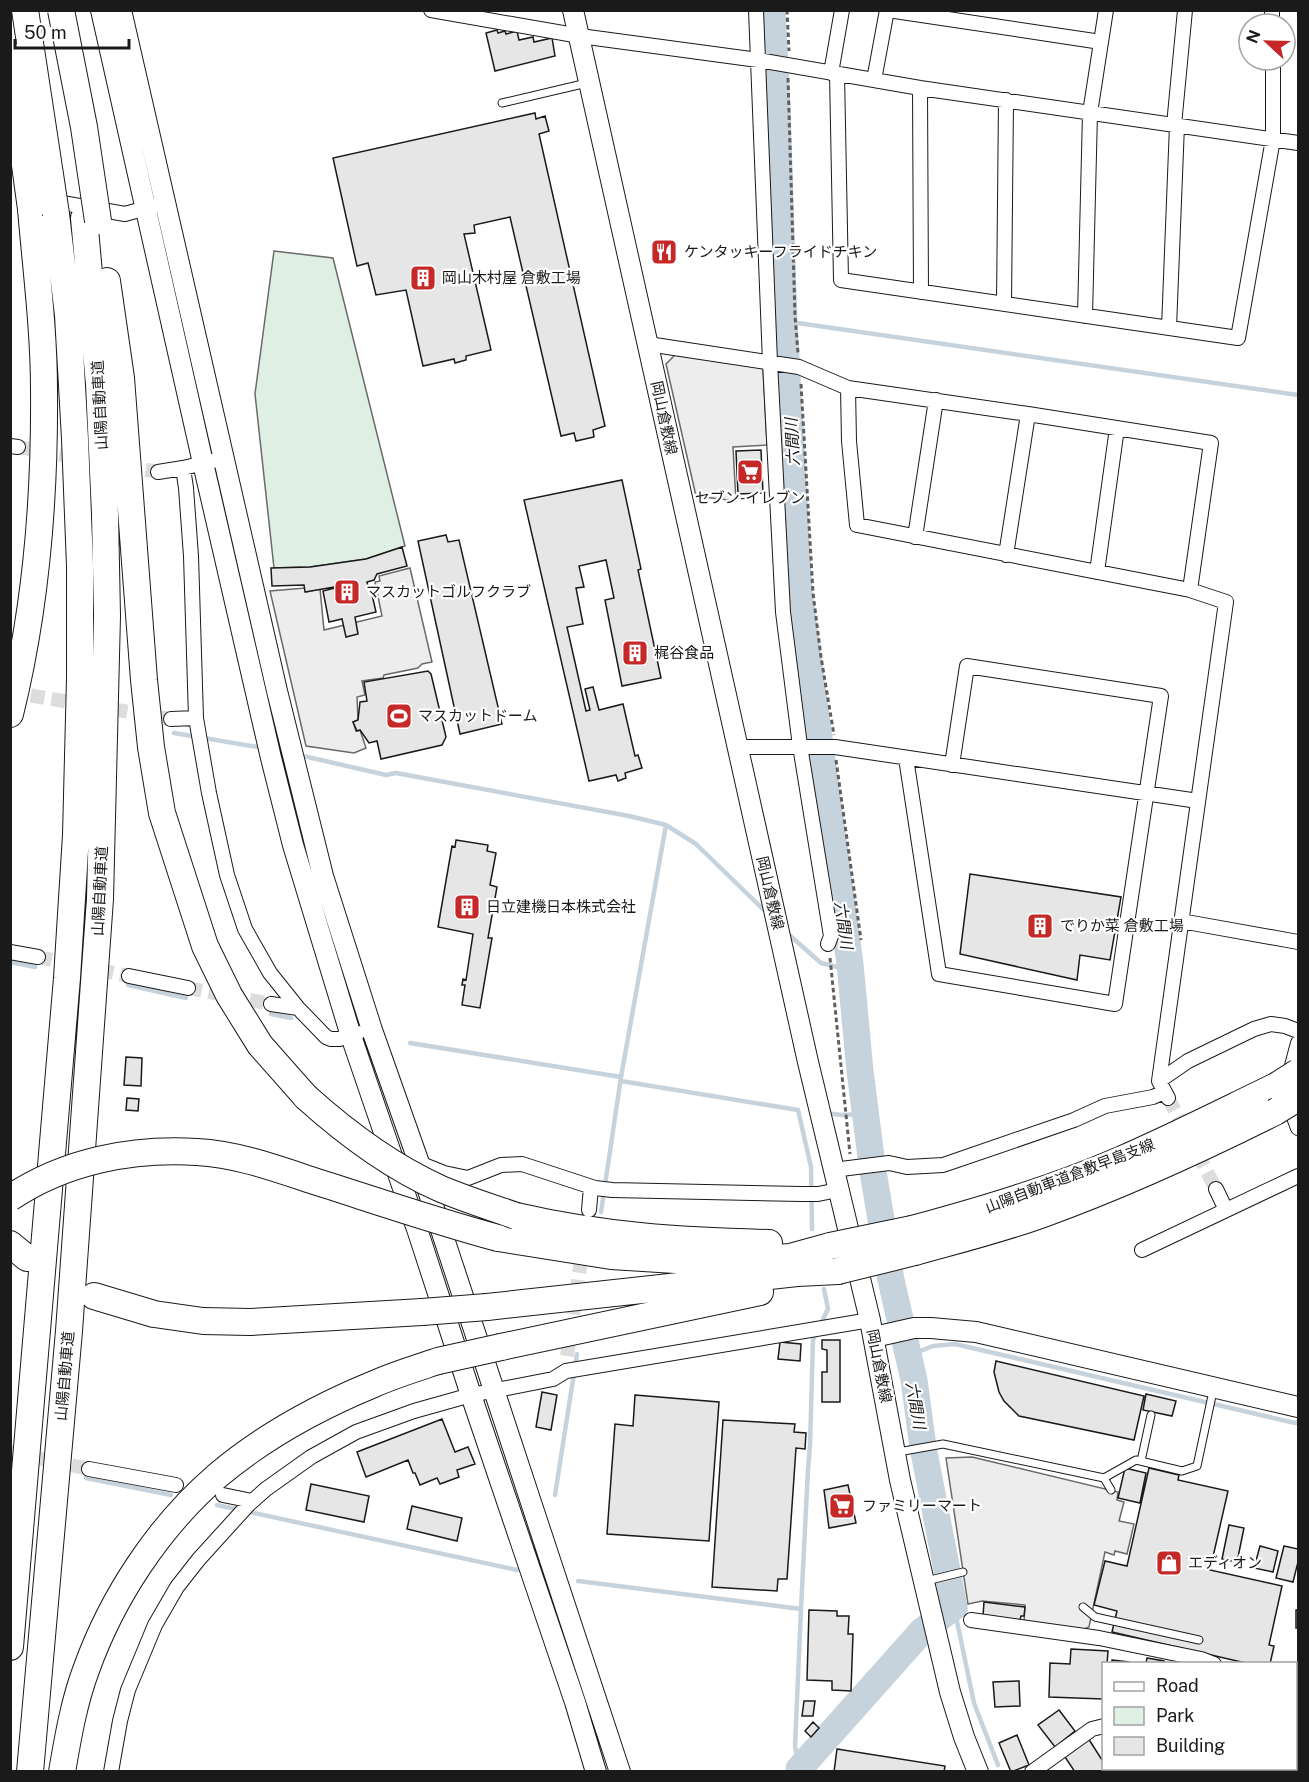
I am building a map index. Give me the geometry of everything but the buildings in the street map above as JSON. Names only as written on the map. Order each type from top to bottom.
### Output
[{"type":"highway","name":"山陽自動車道","points":[[10,1647],[66,1001],[76,835],[80,678],[80,566],[68,315],[56,214],[25,10]]},
{"type":"highway","name":"山陽自動車道","points":[[30,1772],[69,1331],[100,888],[106,726],[105,514],[91,220],[53,10]]},
{"type":"highway","points":[[61,10],[84,127],[91,220],[121,378],[144,680],[151,747],[162,813],[205,946],[229,995],[260,1045],[306,1097],[336,1124],[388,1160],[438,1187],[516,1216],[562,1227],[627,1236],[690,1241],[830,1246]]},
{"type":"highway","points":[[10,55],[21,202],[39,298],[45,389],[39,548],[21,665],[10,714]]},
{"type":"highway","name":"山陽自動車道倉敷早島支線","points":[[838,1271],[975,1212],[1118,1161],[1199,1124],[1276,1086],[1299,1072]]},
{"type":"highway","name":"山陽自動車道倉敷早島支線","points":[[830,1246],[914,1240],[1041,1215],[1130,1181],[1212,1143],[1299,1098]]},
{"type":"highway","points":[[10,1198],[56,1172],[90,1162],[123,1155],[198,1152],[235,1158],[282,1171],[458,1228],[498,1238],[611,1256],[707,1262],[790,1257],[830,1246]]},
{"type":"highway","points":[[94,1296],[154,1314],[203,1321],[250,1322],[487,1307],[838,1271]]},
{"type":"highway","points":[[62,1772],[70,1728],[86,1671],[106,1623],[135,1572],[171,1522],[217,1476],[266,1439],[318,1409],[375,1383],[438,1361],[800,1284],[838,1271]]},
{"type":"street","points":[[101,10],[203,463],[293,845],[351,1036],[575,1702],[596,1772]]},
{"type":"street","points":[[121,10],[293,755],[324,876],[372,1030],[419,1163],[620,1772]]},
{"type":"street","points":[[431,10],[580,36],[762,61],[920,88],[1299,143]]},
{"type":"street","name":"岡山倉敷線","points":[[573,10],[820,1112],[849,1167],[838,1190],[876,1331],[929,1581],[930,1608],[950,1692],[978,1772]]},
{"type":"street","points":[[756,10],[762,61],[783,612],[831,936],[829,950]]},
{"type":"street","points":[[842,10],[834,74],[842,280],[1238,338],[1273,139],[1273,72]]},
{"type":"street","points":[[874,80],[888,10],[1101,42]]},
{"type":"street","points":[[1085,316],[1090,113],[1106,10]]},
{"type":"street","points":[[1169,328],[1175,125],[1185,10]]},
{"type":"street","points":[[920,88],[921,292]]},
{"type":"street","points":[[1004,304],[1006,100]]},
{"type":"street","points":[[21,202],[125,214],[145,210],[165,201]]},
{"type":"street","points":[[648,344],[799,367],[848,388],[1211,443],[1190,591]]},
{"type":"street","points":[[848,388],[849,441],[857,525],[1190,591],[1226,602],[1181,921],[1164,1090]]},
{"type":"street","points":[[915,537],[936,400]]},
{"type":"street","points":[[1006,555],[1028,414]]},
{"type":"street","points":[[1097,572],[1117,428]]},
{"type":"street","points":[[158,472],[225,458]]},
{"type":"street","points":[[183,468],[190,556],[198,730],[227,874],[245,929],[270,973],[298,1008],[326,1036],[331,1039],[372,1030]]},
{"type":"street","points":[[906,758],[939,974],[1115,1004],[1161,696],[967,666],[952,765]]},
{"type":"street","points":[[171,719],[198,730]]},
{"type":"street","points":[[737,747],[833,746],[1198,801]]},
{"type":"street","points":[[1181,921],[1299,942]]},
{"type":"street","points":[[10,952],[38,957]]},
{"type":"street","points":[[129,976],[188,988]]},
{"type":"street","points":[[271,1004],[298,1008]]},
{"type":"street","points":[[849,1167],[889,1163],[907,1167],[943,1166],[1074,1120],[1105,1106],[1153,1098],[1164,1090],[1188,1061],[1254,1029],[1271,1024],[1299,1031]]},
{"type":"street","points":[[1299,1043],[1290,1070],[1287,1098],[1299,1128]]},
{"type":"street","points":[[419,1163],[444,1173],[468,1178],[501,1165],[522,1164],[593,1187],[612,1190],[802,1194],[838,1190]]},
{"type":"street","points":[[1142,1250],[1299,1176]]},
{"type":"street","points":[[589,1210],[593,1187]]},
{"type":"street","points":[[1216,1189],[1226,1210]]},
{"type":"street","points":[[111,1772],[128,1690],[155,1625],[182,1580],[199,1559],[246,1507],[266,1489],[311,1457],[356,1432],[414,1411],[471,1395],[553,1379],[564,1372],[582,1368],[827,1327],[876,1331],[931,1328],[976,1332],[1212,1398],[1299,1407]]},
{"type":"street","points":[[564,1372],[567,1356]]},
{"type":"street","points":[[89,1469],[176,1485]]},
{"type":"street","points":[[223,1495],[246,1507]]},
{"type":"street","points":[[972,1620],[1099,1638],[1209,1662]]},
{"type":"street","points":[[1032,1772],[1092,1729],[1102,1726]]},
{"type":"lane","points":[[502,104],[590,82]]},
{"type":"lane","points":[[902,1451],[944,1444],[1104,1478],[1136,1460],[1182,1471],[1197,1466],[1212,1398]]},
{"type":"lane","points":[[1141,1461],[1151,1414]]},
{"type":"lane","points":[[1104,1478],[1111,1490]]},
{"type":"lane","points":[[929,1581],[963,1572]]},
{"type":"lane","points":[[1083,1607],[1095,1617],[1199,1640]]},
{"type":"path","points":[[787,10],[795,316],[813,593],[861,940]]},
{"type":"path","points":[[829,950],[847,1120],[849,1167]]},
{"type":"green space","name":"マスカットゴルフクラブ","points":[[274,251],[333,258],[405,546],[366,559],[310,567],[274,568],[255,394]]},
{"type":"shaded area","points":[[675,355],[763,368],[767,445],[733,447],[736,501],[696,496],[666,364]]},
{"type":"shaded area","points":[[410,568],[432,662],[422,664],[418,668],[384,675],[383,678],[362,681],[365,695],[357,697],[358,720],[353,722],[356,731],[360,730],[366,748],[354,753],[306,746],[270,591],[305,588],[306,592],[320,589],[324,630],[382,616],[375,582],[380,581],[379,576]]},
{"type":"shaded area","points":[[972,1457],[1118,1492],[1117,1500],[1124,1502],[1119,1521],[1134,1524],[1127,1554],[1115,1551],[1114,1555],[1105,1552],[1089,1627],[1082,1630],[1024,1622],[1025,1605],[982,1601],[968,1604],[946,1458]]},
{"type":"waterway","name":"六間川","points":[[772,10],[784,321],[799,592],[850,964],[872,1165],[891,1280],[914,1380],[923,1447],[954,1607],[922,1631],[799,1769],[799,1772]]},
{"type":"waterway","points":[[784,321],[1298,395]]},
{"type":"waterway","points":[[174,733],[264,748]]},
{"type":"waterway","points":[[299,755],[386,775],[396,773],[629,816],[666,825],[696,844],[768,914]]},
{"type":"waterway","points":[[601,1212],[621,1077],[666,825]]},
{"type":"waterway","points":[[787,933],[821,963],[837,967],[850,964]]},
{"type":"waterway","points":[[10,962],[35,967]]},
{"type":"waterway","points":[[128,985],[186,998]]},
{"type":"waterway","points":[[271,1014],[291,1018]]},
{"type":"waterway","points":[[410,1043],[621,1077]]},
{"type":"waterway","points":[[621,1081],[798,1110],[811,1167],[812,1229]]},
{"type":"waterway","points":[[825,1113],[865,1114]]},
{"type":"waterway","points":[[799,1769],[795,1746],[813,1340],[828,1309],[824,1289]]},
{"type":"waterway","points":[[908,1356],[933,1346],[955,1344],[1298,1422]]},
{"type":"waterway","points":[[555,1495],[577,1354]]},
{"type":"waterway","points":[[86,1478],[171,1495]]},
{"type":"waterway","points":[[217,1505],[517,1570]]},
{"type":"waterway","points":[[578,1581],[801,1609]]},
{"type":"waterway","points":[[954,1607],[974,1703],[998,1765]]},
{"type":"tunnel","points":[[18,447],[79,458]]},
{"type":"tunnel","points":[[125,466],[158,472]]},
{"type":"tunnel","points":[[10,692],[171,719]]},
{"type":"tunnel","points":[[38,957],[129,976]]},
{"type":"tunnel","points":[[188,988],[271,1004]]},
{"type":"tunnel","points":[[1168,1098],[1216,1189]]},
{"type":"tunnel","points":[[567,1356],[583,1247]]},
{"type":"tunnel","points":[[10,1452],[89,1469]]},
{"type":"place","name":"ケンタッキーフライドチキン","points":[[664,252]]},
{"type":"place","name":"岡山木村屋 倉敷工場","points":[[423,278]]},
{"type":"place","name":"セブン-イレブン","points":[[750,472]]},
{"type":"place","name":"マスカットゴルフクラブ","points":[[347,592]]},
{"type":"place","name":"梶谷食品","points":[[635,653]]},
{"type":"place","name":"マスカットドーム","points":[[399,716]]},
{"type":"place","name":"日立建機日本株式会社","points":[[467,907]]},
{"type":"place","name":"でりか菜 倉敷工場","points":[[1040,926]]},
{"type":"place","name":"ファミリーマート","points":[[842,1506]]},
{"type":"place","name":"エディオン","points":[[1169,1563]]}]
